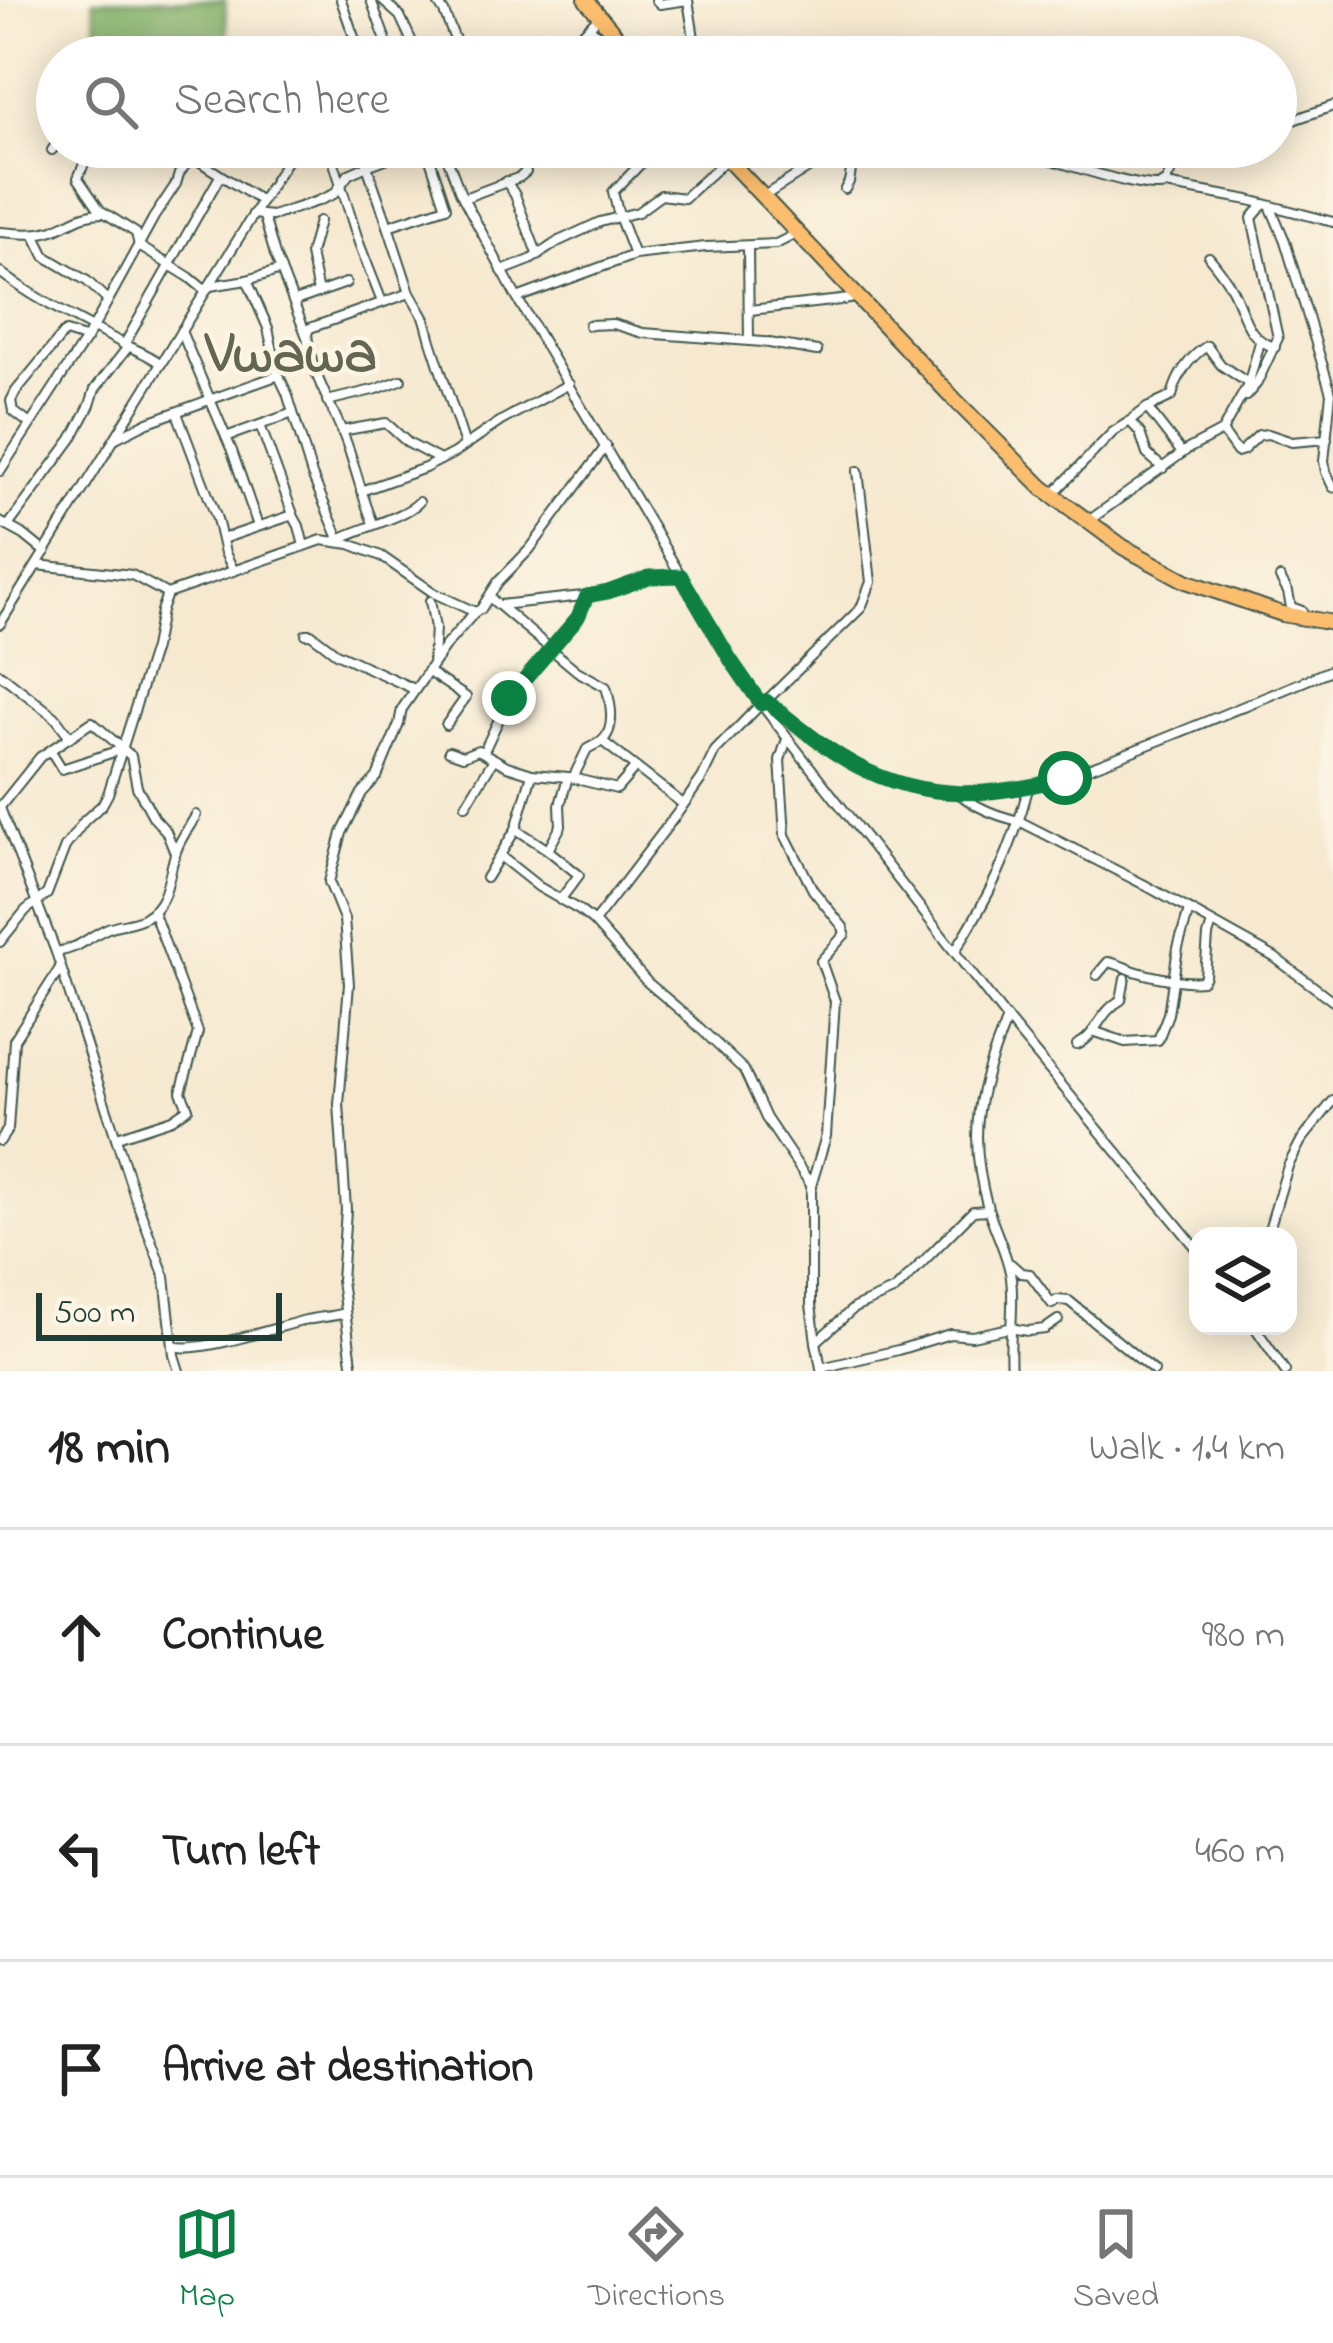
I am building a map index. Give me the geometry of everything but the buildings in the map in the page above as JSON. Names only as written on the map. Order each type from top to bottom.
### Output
[{"type":"highway","points":[[590,1],[594,22],[610,36]]},
{"type":"highway","points":[[736,168],[954,399],[1053,496],[1087,522],[1186,581],[1282,614],[1333,620]]},
{"type":"street","points":[[340,0],[353,36]]},
{"type":"street","points":[[371,0],[384,36]]},
{"type":"street","points":[[382,0],[400,16],[409,36]]},
{"type":"street","points":[[436,0],[454,36]]},
{"type":"street","points":[[656,0],[660,4],[688,0],[694,36]]},
{"type":"street","points":[[580,36],[594,22],[604,36]]},
{"type":"street","points":[[1297,119],[1333,106]]},
{"type":"street","points":[[82,168],[78,178],[104,213],[136,233],[140,246],[207,289],[281,270]]},
{"type":"street","points":[[0,471],[94,328],[184,168]]},
{"type":"street","points":[[208,168],[261,201]]},
{"type":"street","points":[[0,624],[258,214],[282,168]]},
{"type":"street","points":[[339,168],[340,187],[382,302]]},
{"type":"street","points":[[342,175],[361,168]]},
{"type":"street","points":[[368,168],[410,293],[425,319],[465,445]]},
{"type":"street","points":[[388,226],[446,207],[430,168]]},
{"type":"street","points":[[451,168],[517,298],[730,659],[1007,1018],[1189,1239]]},
{"type":"street","points":[[464,199],[520,177],[525,168]]},
{"type":"street","points":[[634,255],[613,192],[636,168]]},
{"type":"street","points":[[502,271],[559,241],[638,212],[661,195],[684,198],[709,168]]},
{"type":"street","points":[[763,197],[807,168]]},
{"type":"street","points":[[844,190],[852,168]]},
{"type":"street","points":[[1082,168],[1156,188],[1166,185],[1333,222]]},
{"type":"street","points":[[1156,188],[1173,168]]},
{"type":"street","points":[[45,552],[4,524],[72,439],[95,389],[126,346],[220,176]]},
{"type":"street","points":[[506,181],[538,256]]},
{"type":"street","points":[[258,214],[272,216],[314,203],[340,187]]},
{"type":"street","points":[[1087,522],[1182,453],[1222,431],[1275,346],[1277,327],[1252,218],[1267,205]]},
{"type":"street","points":[[1267,205],[1286,242],[1329,382],[1326,472],[1333,487]]},
{"type":"street","points":[[0,232],[34,234],[84,214],[104,213]]},
{"type":"street","points":[[258,214],[295,301],[315,375],[374,523]]},
{"type":"street","points":[[318,293],[310,254],[319,221]]},
{"type":"street","points":[[517,298],[634,255],[776,244],[797,233]]},
{"type":"street","points":[[34,234],[45,256],[87,281],[107,300]]},
{"type":"street","points":[[748,246],[748,341]]},
{"type":"street","points":[[1208,257],[1260,342],[1275,346]]},
{"type":"street","points":[[0,272],[42,301],[161,364]]},
{"type":"street","points":[[247,280],[268,328],[312,476],[338,541]]},
{"type":"street","points":[[295,301],[346,283]]},
{"type":"street","points":[[308,337],[310,328],[410,293]]},
{"type":"street","points":[[750,310],[850,299],[855,294]]},
{"type":"street","points":[[589,325],[614,324],[643,333],[817,351]]},
{"type":"street","points":[[181,331],[258,526]]},
{"type":"street","points":[[30,424],[13,411],[16,391],[63,334],[87,339]]},
{"type":"street","points":[[1251,386],[1260,342]]},
{"type":"street","points":[[1053,496],[1113,432],[1172,396],[1188,362],[1207,346],[1221,365],[1251,386]]},
{"type":"street","points":[[115,439],[148,422],[279,375]]},
{"type":"street","points":[[327,401],[401,380]]},
{"type":"street","points":[[362,491],[440,460],[569,384]]},
{"type":"street","points":[[1148,408],[1182,453]]},
{"type":"street","points":[[226,437],[293,412]]},
{"type":"street","points":[[177,413],[234,571]]},
{"type":"street","points":[[1130,421],[1147,454],[1162,468]]},
{"type":"street","points":[[341,431],[386,423],[408,443],[440,460]]},
{"type":"street","points":[[260,425],[304,546]]},
{"type":"street","points":[[1222,431],[1238,452],[1259,435],[1292,442],[1330,437]]},
{"type":"street","points":[[353,1371],[341,1280],[346,1221],[339,1104],[350,984],[344,919],[329,881],[343,833],[362,793],[377,777],[414,689],[530,549],[607,446]]},
{"type":"street","points":[[594,922],[702,778],[721,744],[861,608],[871,582],[858,471]]},
{"type":"street","points":[[338,541],[411,510],[419,502]]},
{"type":"street","points":[[222,538],[293,515]]},
{"type":"street","points":[[37,565],[133,575],[167,594],[322,540],[338,541],[382,556],[434,593],[478,610],[608,592],[649,577],[681,576]]},
{"type":"street","points":[[1280,578],[1294,610],[1333,620]]},
{"type":"street","points":[[0,942],[26,910],[47,894],[65,847],[108,794],[167,594]]},
{"type":"street","points":[[484,751],[509,698],[578,617],[587,596]]},
{"type":"street","points":[[489,597],[577,671],[608,690],[610,728],[602,741],[586,749],[571,778],[560,805],[561,826],[548,850]]},
{"type":"street","points":[[429,668],[435,628],[430,601]]},
{"type":"street","points":[[306,634],[414,689]]},
{"type":"street","points":[[429,668],[466,697],[446,725]]},
{"type":"street","points":[[764,702],[856,766],[898,784],[951,795],[1015,791],[1065,778],[1333,669]]},
{"type":"street","points":[[0,674],[55,717],[70,737]]},
{"type":"street","points":[[175,854],[137,787],[131,756],[92,722],[40,757],[0,807],[56,952],[165,1276],[179,1371]]},
{"type":"street","points":[[788,738],[780,760],[785,835],[844,934],[821,961],[835,1001],[826,1136],[811,1186],[811,1305],[821,1370],[950,1334],[1045,1329],[1058,1320]]},
{"type":"street","points":[[602,741],[682,805]]},
{"type":"street","points":[[51,751],[62,769],[121,750]]},
{"type":"street","points":[[449,751],[463,756],[484,751],[532,774],[617,789],[635,768]]},
{"type":"street","points":[[466,805],[494,759]]},
{"type":"street","points":[[486,878],[516,829],[532,774]]},
{"type":"street","points":[[955,951],[988,899],[1029,788]]},
{"type":"street","points":[[960,794],[972,804],[1019,821],[1143,884],[1274,957],[1333,1000]]},
{"type":"street","points":[[56,952],[77,948],[98,933],[138,921],[153,911],[168,890],[175,854],[196,815]]},
{"type":"street","points":[[516,829],[579,873],[560,900]]},
{"type":"street","points":[[500,856],[594,922],[646,982],[744,1070],[766,1118],[811,1186]]},
{"type":"street","points":[[1093,1031],[1125,1042],[1157,1041],[1168,1014],[1189,910]]},
{"type":"street","points":[[117,1138],[172,1119],[188,1108],[181,1092],[198,1032],[153,911]]},
{"type":"street","points":[[1097,975],[1113,962],[1147,975],[1204,980],[1212,923]]},
{"type":"street","points":[[0,1054],[60,968]]},
{"type":"street","points":[[1077,1046],[1120,1000],[1125,978]]},
{"type":"street","points":[[1007,1018],[986,1072],[976,1126],[979,1174],[1012,1283],[1012,1371]]},
{"type":"street","points":[[0,1142],[8,1129],[14,1040]]},
{"type":"street","points":[[1271,1227],[1288,1166],[1333,1101]]},
{"type":"street","points":[[815,1342],[854,1309],[896,1290],[973,1211],[988,1210]]},
{"type":"street","points":[[1008,1260],[1021,1274],[1030,1274],[1052,1304],[1069,1300],[1154,1371]]},
{"type":"street","points":[[173,1345],[181,1349],[227,1342],[345,1313]]},
{"type":"street","points":[[1260,1335],[1285,1371]]},
{"type":"green space","points":[[93,0],[225,0],[228,36],[98,36]]},
{"type":"district","name":"Vwawa","points":[[291,356]]},
{"type":"route","points":[[509,698],[578,617],[587,596],[649,577],[681,576],[761,704],[766,701],[856,766],[898,784],[951,795],[1015,791],[1065,778]]}]
